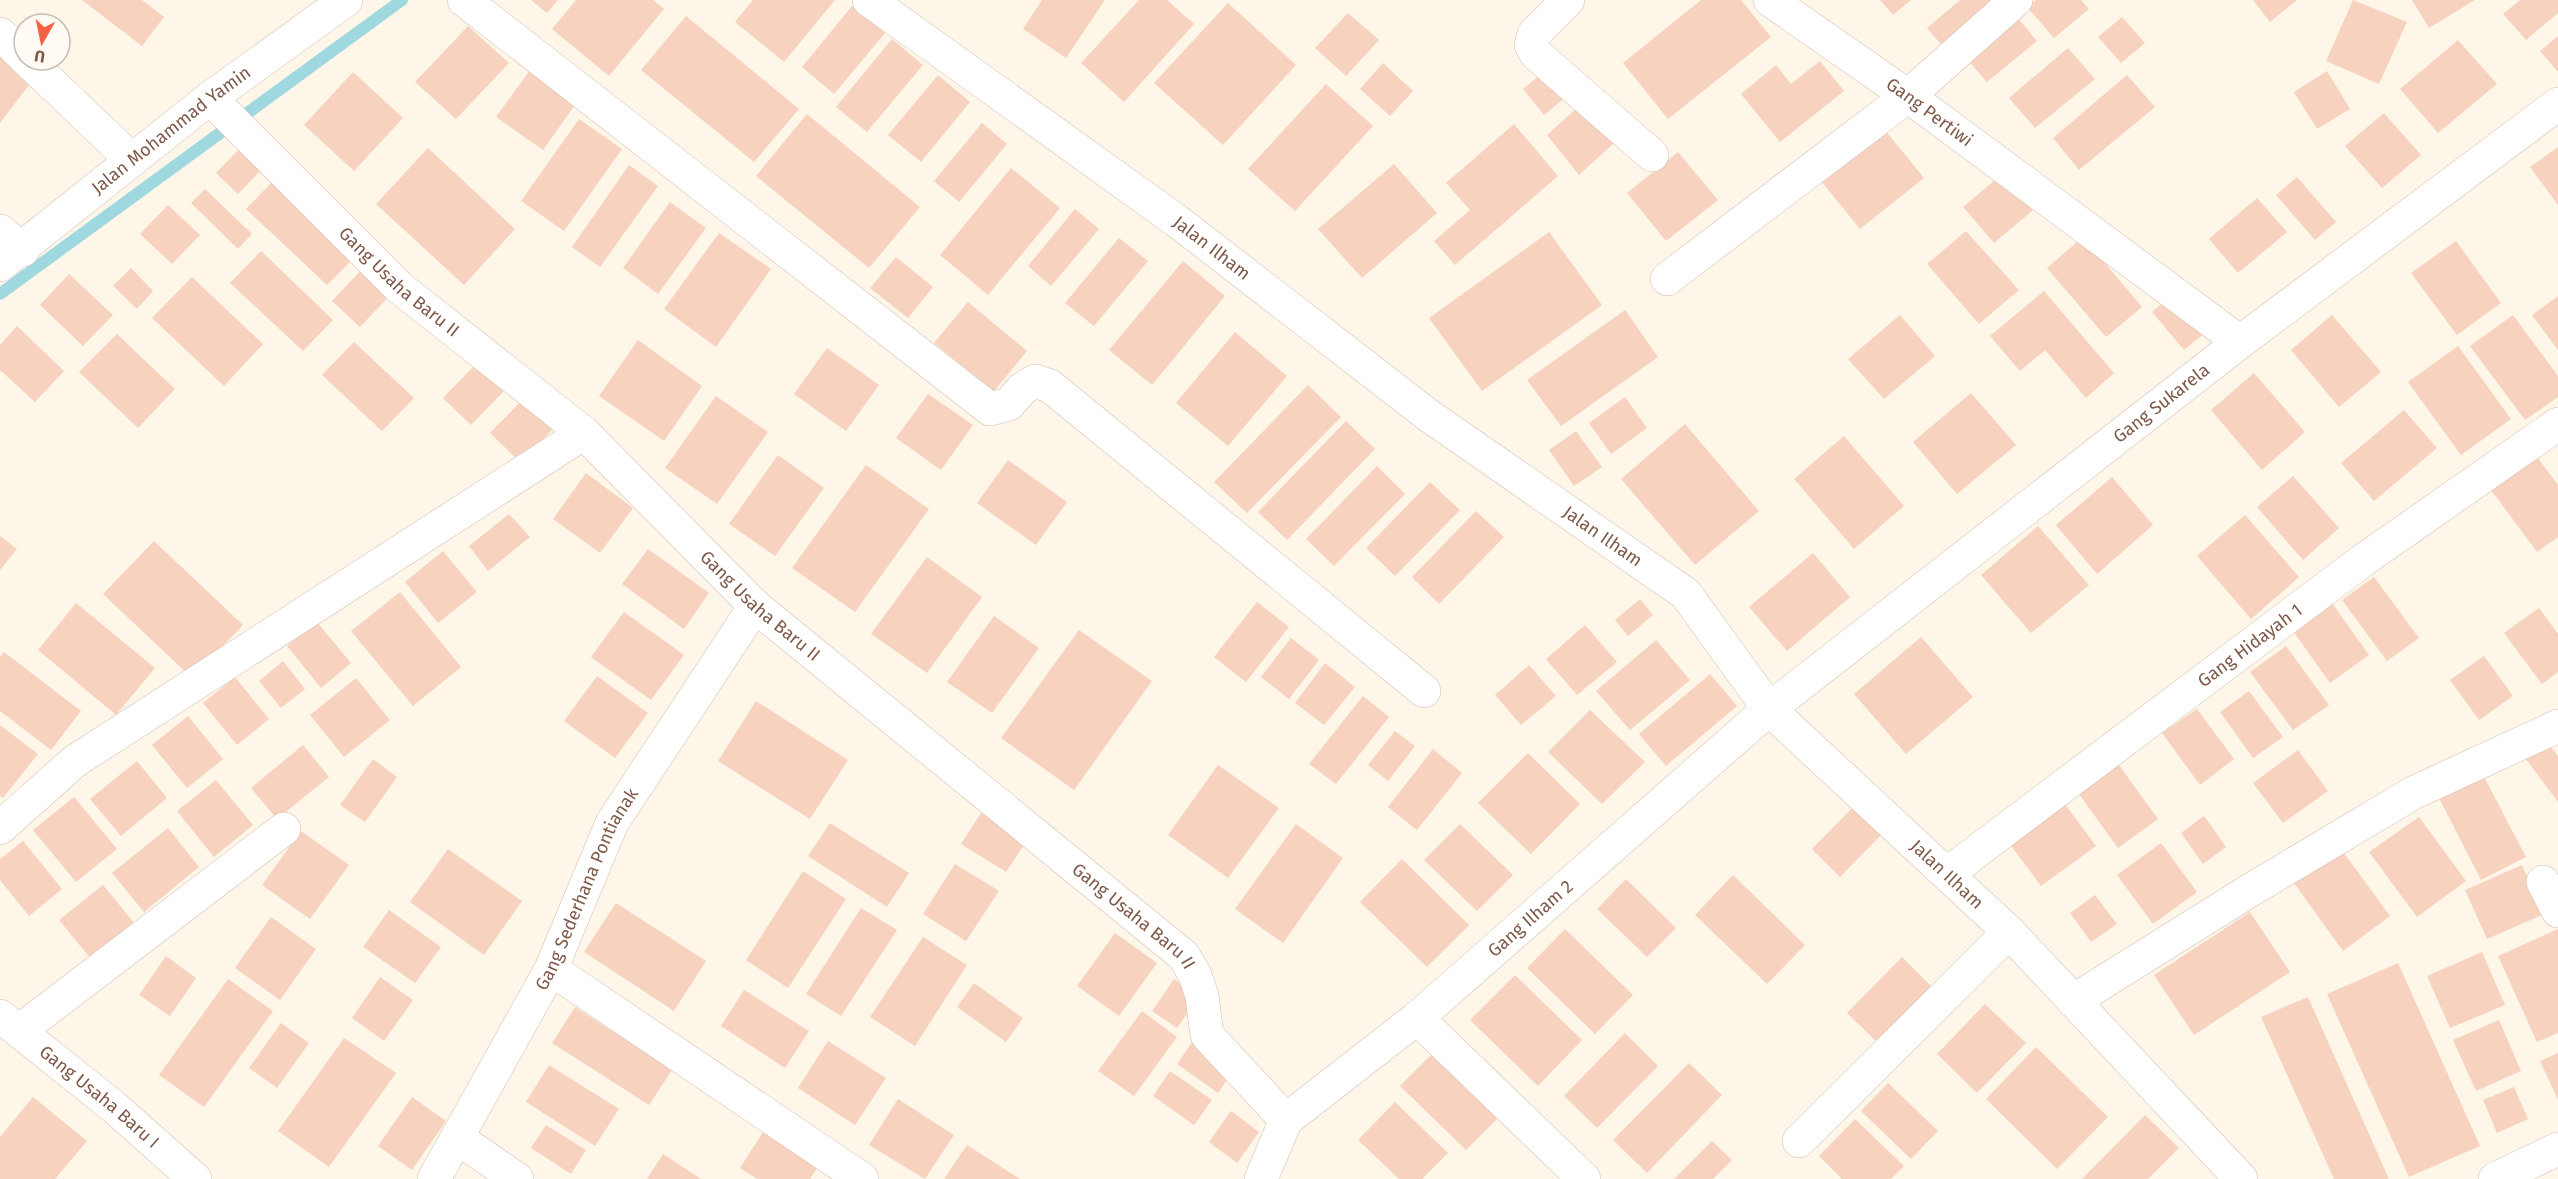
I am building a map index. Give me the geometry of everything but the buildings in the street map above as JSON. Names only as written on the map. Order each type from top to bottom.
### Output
[{"type":"street","name":"Jalan Mohammad Yamin","points":[[8,249],[132,160],[210,98],[346,0]]},
{"type":"street","points":[[464,0],[990,409],[1009,404],[1022,390],[1035,381],[1050,386],[1424,692]]},
{"type":"street","name":"Jalan Ilham","points":[[869,0],[1178,221],[1428,415],[1686,594],[1769,709],[2009,932],[2241,1179]]},
{"type":"street","points":[[1568,0],[1534,34],[1531,45],[1536,54],[1652,154]]},
{"type":"street","name":"Gang Pertiwi","points":[[1770,0],[1908,96],[2240,342]]},
{"type":"street","points":[[1667,279],[1908,96],[2016,0]]},
{"type":"street","points":[[0,34],[12,45]]},
{"type":"street","points":[[41,72],[132,160]]},
{"type":"street","name":"Gang Usaha Baru II","points":[[210,98],[400,288],[584,433],[755,606],[1184,957],[1195,975],[1202,996],[1207,1035],[1286,1120]]},
{"type":"street","name":"Gang Sukarela","points":[[1769,709],[2240,342],[2558,104]]},
{"type":"street","name":"Gang Hidayah 1","points":[[1948,873],[2362,561],[2558,424]]},
{"type":"street","points":[[0,828],[75,761],[584,433]]},
{"type":"street","name":"Gang Sederhana Pontianak","points":[[434,1179],[459,1138],[551,969],[612,823],[755,606]]},
{"type":"street","name":"Gang Ilham 2","points":[[1286,1120],[1418,1018],[1769,709]]},
{"type":"street","points":[[2073,1001],[2249,891],[2413,793],[2558,726]]},
{"type":"street","points":[[9,1023],[284,829]]},
{"type":"street","points":[[2543,882],[2558,911]]},
{"type":"street","points":[[1799,1142],[2009,932]]},
{"type":"street","points":[[551,969],[862,1179]]},
{"type":"street","points":[[1418,1018],[1584,1179]]},
{"type":"street","name":"Gang Usaha Baru I","points":[[9,1023],[114,1107],[195,1179]]},
{"type":"street","points":[[1261,1179],[1286,1120]]},
{"type":"street","points":[[459,1138],[517,1179]]},
{"type":"street","points":[[2495,1179],[2558,1149]]},
{"type":"waterway","points":[[0,294],[402,0]]}]
